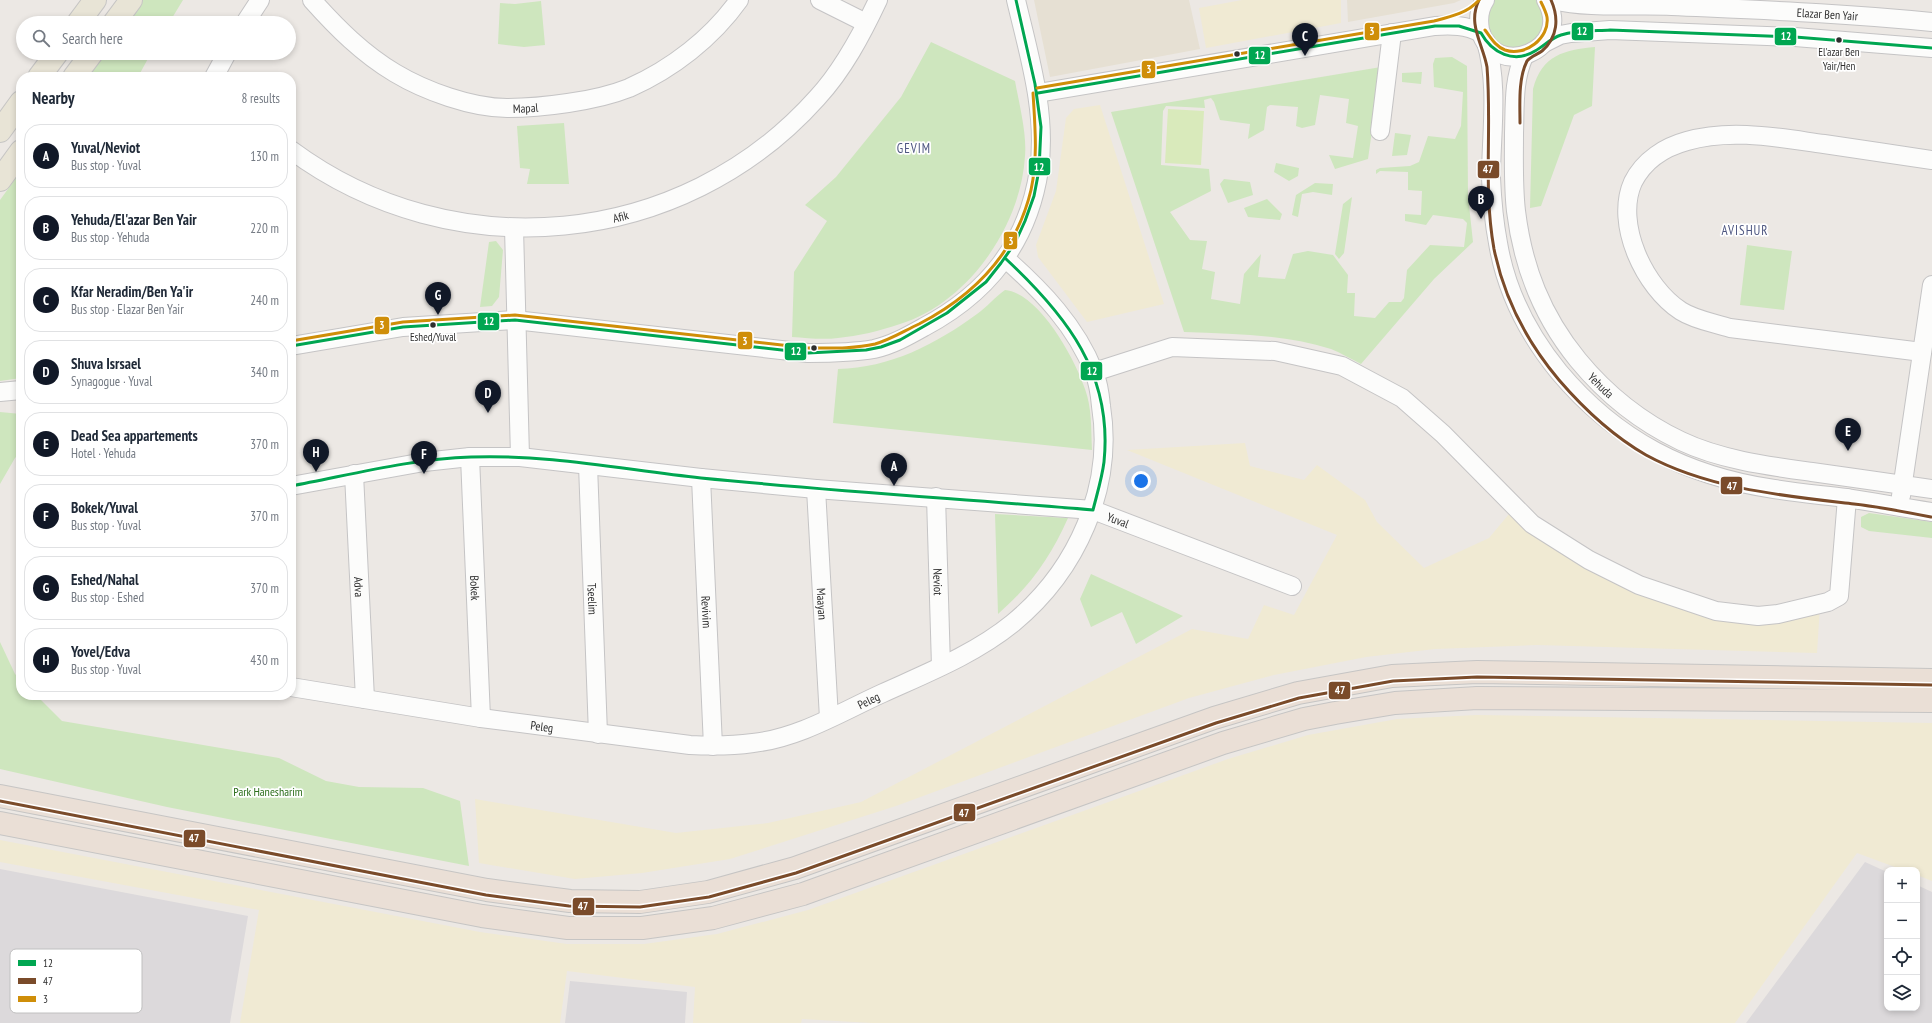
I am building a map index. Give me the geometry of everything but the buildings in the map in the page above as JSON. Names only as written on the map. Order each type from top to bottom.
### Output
[{"type":"highway","points":[[0,796],[487,890],[570,901],[640,902],[708,892],[795,868],[1214,718],[1298,693],[1336,685],[1392,676],[1477,672],[1932,680]]},
{"type":"highway","points":[[0,823],[482,916],[568,928],[642,928],[713,918],[803,894],[1223,743],[1298,721],[1335,713],[1395,703],[1477,698],[1932,701]]},
{"type":"main road","points":[[83,16],[95,0]]},
{"type":"main road","points":[[119,16],[131,0]]},
{"type":"main road","points":[[43,72],[52,60]]},
{"type":"main road","points":[[78,72],[87,60]]},
{"type":"main road","points":[[0,131],[16,109]]},
{"type":"main road","points":[[0,180],[16,158]]},
{"type":"street","points":[[250,16],[260,0]]},
{"type":"street","name":"Mapal","points":[[312,0],[337,29],[369,56],[396,74],[425,88],[460,100],[507,108],[596,99],[629,88],[661,71],[697,45],[726,18],[739,0]]},
{"type":"street","points":[[820,0],[866,23]]},
{"type":"street","name":"Afik","points":[[296,153],[336,179],[368,195],[425,214],[471,223],[514,228],[588,223],[620,217],[660,205],[701,188],[765,146],[792,124],[818,98],[840,69],[878,0]]},
{"type":"street","points":[[296,345],[404,327],[515,320],[808,353],[840,353],[875,349],[902,339],[949,314],[984,285],[1006,259],[1018,240],[1026,219],[1034,195],[1039,169],[1041,136],[1038,93],[1016,0]]},
{"type":"street","points":[[1544,43],[1550,31],[1552,18],[1546,0]]},
{"type":"street","name":"Elazar Ben Yair","points":[[1554,0],[1581,4],[1656,5],[1804,12],[1932,22]]},
{"type":"street","points":[[1435,26],[1459,19],[1483,4]]},
{"type":"street","name":"Yehuda","points":[[1483,4],[1479,16],[1492,66],[1491,179],[1498,244],[1509,287],[1518,308],[1539,345],[1554,366],[1585,400],[1613,425],[1631,438],[1673,462],[1722,478],[1750,484],[1932,512]]},
{"type":"street","points":[[1038,93],[1435,26],[1457,25],[1474,29],[1484,38],[1493,50],[1503,55],[1513,57],[1524,56],[1535,51],[1544,43],[1560,35],[1610,30],[1795,37],[1932,48]]},
{"type":"street","points":[[1380,131],[1392,33]]},
{"type":"street","name":"Yehuda","points":[[1524,56],[1515,86],[1514,179],[1520,240],[1530,279],[1547,315],[1557,332],[1587,371],[1612,395],[1638,415],[1663,431],[1689,444],[1728,456],[1776,467],[1932,489]]},
{"type":"street","points":[[217,72],[223,60]]},
{"type":"street","points":[[1922,352],[1730,328],[1700,320],[1682,312],[1664,298],[1647,277],[1630,234],[1628,197],[1633,182],[1641,169],[1652,158],[1668,147],[1708,136],[1764,135],[1932,160]]},
{"type":"street","points":[[514,228],[515,320],[520,457]]},
{"type":"street","name":"Peleg","points":[[296,688],[481,718],[598,734],[690,745],[714,746],[754,743],[821,723],[984,644],[1028,610],[1058,574],[1076,547],[1093,510],[1104,458],[1104,422],[1094,372],[1079,341],[1064,319],[1028,278],[1006,259]]},
{"type":"street","points":[[1899,507],[1932,285]]},
{"type":"street","points":[[1094,372],[1172,347],[1276,351],[1342,366],[1402,398],[1444,434],[1532,524],[1589,560],[1639,585],[1716,612],[1758,616],[1778,614],[1828,602],[1839,596],[1847,498]]},
{"type":"street","points":[[0,392],[16,390]]},
{"type":"street","name":"Yuval","points":[[296,485],[424,462],[470,457],[520,457],[701,478],[816,489],[1093,510],[1292,586]]},
{"type":"street","name":"Bokek","points":[[470,457],[481,718]]},
{"type":"street","name":"Tseelim","points":[[588,465],[598,734]]},
{"type":"street","name":"Adva","points":[[354,474],[365,699]]},
{"type":"street","name":"Revivim","points":[[701,478],[714,746]]},
{"type":"street","name":"Maayan","points":[[816,489],[829,718]]},
{"type":"street","name":"Neviot","points":[[936,497],[941,666]]},
{"type":"shaded area","points":[[1034,0],[1189,0],[1200,49],[1050,77]]},
{"type":"shaded area","points":[[1347,0],[1461,0],[1454,3],[1348,22]]},
{"type":"shaded area","points":[[1865,862],[1884,871],[1884,1011],[1920,1011],[1920,886],[1932,892],[1932,1023],[1746,1023]]},
{"type":"shaded area","points":[[0,869],[248,916],[230,1023],[0,1023]]},
{"type":"shaded area","points":[[570,981],[687,992],[685,1023],[565,1023]]},
{"type":"green space","points":[[143,0],[183,0],[173,16],[132,16]]},
{"type":"green space","points":[[1493,0],[1538,0],[1544,11],[1541,36],[1520,50],[1503,47],[1488,33],[1486,13]]},
{"type":"green space","points":[[541,1],[545,45],[524,47],[498,44],[500,3],[515,4]]},
{"type":"green space","points":[[931,42],[1015,81],[1024,128],[1025,156],[1021,182],[1013,209],[1002,234],[986,258],[968,280],[948,299],[925,314],[892,327],[853,336],[827,339],[792,337],[794,272],[827,221],[805,205],[836,177],[901,97]]},
{"type":"green space","points":[[1595,47],[1592,106],[1574,115],[1541,206],[1530,208],[1533,89],[1537,78],[1548,62],[1556,56],[1574,50]]},
{"type":"green space","points":[[1452,57],[1467,66],[1468,196],[1473,242],[1434,279],[1361,364],[1331,349],[1295,340],[1221,333],[1184,332],[1111,112],[1381,67],[1368,159],[1335,169],[1329,155],[1353,158],[1358,126],[1346,123],[1349,99],[1320,95],[1315,125],[1302,128],[1296,126],[1298,107],[1270,105],[1267,107],[1264,130],[1248,139],[1250,124],[1220,120],[1214,102],[1211,98],[1204,100],[1205,108],[1166,106],[1163,111],[1161,165],[1209,169],[1211,191],[1170,212],[1190,240],[1207,241],[1202,269],[1215,272],[1211,299],[1240,304],[1244,274],[1261,254],[1258,277],[1285,279],[1293,254],[1308,251],[1333,255],[1348,275],[1347,293],[1355,293],[1354,316],[1375,318],[1389,302],[1401,302],[1404,298],[1407,270],[1430,245],[1464,247],[1467,223],[1463,219],[1433,215],[1426,225],[1405,221],[1405,214],[1421,215],[1422,191],[1408,190],[1408,172],[1380,171],[1376,174],[1376,170],[1380,168],[1410,166],[1419,162],[1428,136],[1455,139],[1461,126],[1463,92],[1434,87],[1433,64],[1435,58]]},
{"type":"green space","points":[[100,60],[147,60],[141,72],[92,72]]},
{"type":"green space","points":[[1422,72],[1421,84],[1402,82],[1402,73]]},
{"type":"green space","points":[[1168,109],[1204,111],[1201,165],[1165,163]]},
{"type":"green space","points":[[564,123],[569,184],[527,184],[530,169],[520,168],[517,126]]},
{"type":"green space","points":[[1395,133],[1411,135],[1407,155],[1392,156]]},
{"type":"green space","points":[[1276,163],[1299,168],[1298,176],[1289,181],[1274,172]]},
{"type":"green space","points":[[16,178],[16,379],[0,381],[0,200]]},
{"type":"green space","points":[[1224,179],[1250,182],[1253,195],[1228,203],[1220,184]]},
{"type":"green space","points":[[1315,183],[1333,184],[1332,195],[1313,192],[1302,194],[1298,217],[1292,215],[1296,195]]},
{"type":"green space","points":[[1352,197],[1344,253],[1339,259],[1335,254],[1343,204]]},
{"type":"green space","points":[[1267,199],[1282,214],[1280,220],[1248,217],[1244,208]]},
{"type":"green space","points":[[496,241],[503,250],[499,297],[492,306],[480,307],[489,242]]},
{"type":"green space","points":[[1747,245],[1792,251],[1784,310],[1740,305]]},
{"type":"green space","points":[[1005,290],[1018,294],[1043,315],[1054,329],[1073,361],[1085,389],[1089,404],[1092,450],[833,423],[838,369],[857,368],[876,364],[894,359],[929,344],[977,314]]},
{"type":"green space","points":[[0,412],[16,414],[16,457],[0,484]]},
{"type":"green space","points":[[1869,513],[1932,522],[1932,538],[1869,531],[1861,527],[1861,517]]},
{"type":"green space","points":[[995,514],[1068,518],[1054,546],[1039,570],[1010,603],[998,614]]},
{"type":"green space","points":[[1091,574],[1183,616],[1136,644],[1122,612],[1091,627],[1080,599]]},
{"type":"green space","name":"Park Hanesharim","points":[[0,642],[16,675],[16,700],[41,700],[62,721],[279,758],[326,781],[359,787],[423,788],[460,801],[469,866],[167,807],[0,769]]},
{"type":"sand","points":[[1242,0],[1341,0],[1341,23],[1206,48],[1199,8]]},
{"type":"sand","points":[[1100,105],[1164,304],[1087,322],[1038,257],[1036,245],[1056,191],[1066,118],[1074,109]]},
{"type":"sand","points":[[1245,443],[1250,466],[1304,480],[1317,465],[1365,500],[1377,522],[1424,568],[1489,538],[1509,514],[1603,566],[1676,595],[1750,607],[1820,606],[1817,653],[1537,645],[1435,649],[1366,657],[1274,675],[1189,698],[896,806],[730,859],[642,873],[575,879],[479,863],[475,799],[676,833],[768,823],[861,802],[1192,629],[1248,639],[1264,605],[1294,615],[1337,535],[1127,450]]},
{"type":"sand","points":[[1477,715],[1932,723],[1932,881],[1920,876],[1920,867],[1895,867],[1857,853],[1735,1023],[872,1023],[802,1019],[801,1023],[693,1023],[695,987],[567,971],[560,1023],[240,1023],[259,910],[0,862],[0,840],[480,932],[567,944],[644,944],[717,934],[808,910],[1228,759],[1308,735],[1397,719]]},
{"type":"transit line","name":"12","points":[[296,345],[403,327],[515,320],[808,353],[866,350],[881,347],[900,340],[947,313],[986,282],[1015,243],[1034,196],[1039,170],[1041,127],[1035,84],[1016,0]]},
{"type":"transit line","name":"47","points":[[1479,0],[1476,9],[1475,26],[1487,67],[1489,113],[1488,181],[1494,249],[1504,285],[1518,319],[1547,365],[1559,380],[1578,401],[1611,431],[1634,448],[1670,467],[1695,476],[1747,489],[1801,498],[1903,511],[1931,517]]},
{"type":"transit line","name":"3","points":[[1037,88],[1434,21],[1464,11],[1479,0]]},
{"type":"transit line","name":"47","points":[[1520,123],[1520,92],[1524,68],[1528,60],[1547,46],[1556,27],[1554,7],[1551,0]]},
{"type":"transit line","name":"3","points":[[1485,30],[1491,39],[1505,50],[1520,51],[1528,48],[1540,39],[1545,32],[1547,25],[1547,15],[1541,2]]},
{"type":"transit line","name":"12","points":[[1038,93],[1435,26],[1459,26],[1481,33]]},
{"type":"transit line","name":"12","points":[[1481,33],[1497,51],[1512,56],[1527,55],[1554,38],[1567,33],[1610,30],[1795,37],[1932,48]]},
{"type":"transit line","name":"3","points":[[296,340],[403,322],[515,315],[808,348],[867,346],[881,342],[919,324],[958,300],[990,270],[1004,252],[1024,213],[1031,190],[1035,166],[1033,93]]},
{"type":"transit line","name":"12","points":[[1006,259],[1028,280],[1066,325],[1081,349],[1093,374],[1101,401],[1105,430],[1104,462],[1093,510]]},
{"type":"transit line","name":"12","points":[[296,485],[403,464],[448,458],[500,457],[558,460],[672,475],[750,483],[1093,510]]},
{"type":"transit line","name":"47","points":[[0,801],[486,895],[569,906],[640,907],[709,897],[796,873],[1216,723],[1299,698],[1393,681],[1477,677],[1932,685]]},
{"type":"place","name":"El'azar Ben Yair/Hen","points":[[1839,40]]},
{"type":"place","name":"Kfar Neradim/Ben Ya'ir","points":[[1305,56]]},
{"type":"place","name":"Yehuda/El'azar Ben Yair","points":[[1481,219]]},
{"type":"place","name":"Eshed/Nahal","points":[[438,315]]},
{"type":"place","name":"Eshed/Yuval","points":[[433,325]]},
{"type":"place","name":"Shuva Isrsael","points":[[488,413]]},
{"type":"place","name":"Dead Sea appartements","points":[[1848,451]]},
{"type":"place","name":"Yovel/Edva","points":[[316,472]]},
{"type":"place","name":"Bokek/Yuval","points":[[424,474]]},
{"type":"place","name":"Yuval/Neviot","points":[[894,486]]},
{"type":"district","name":"GEVIM","points":[[914,148]]},
{"type":"district","name":"AVISHUR","points":[[1745,230]]}]
